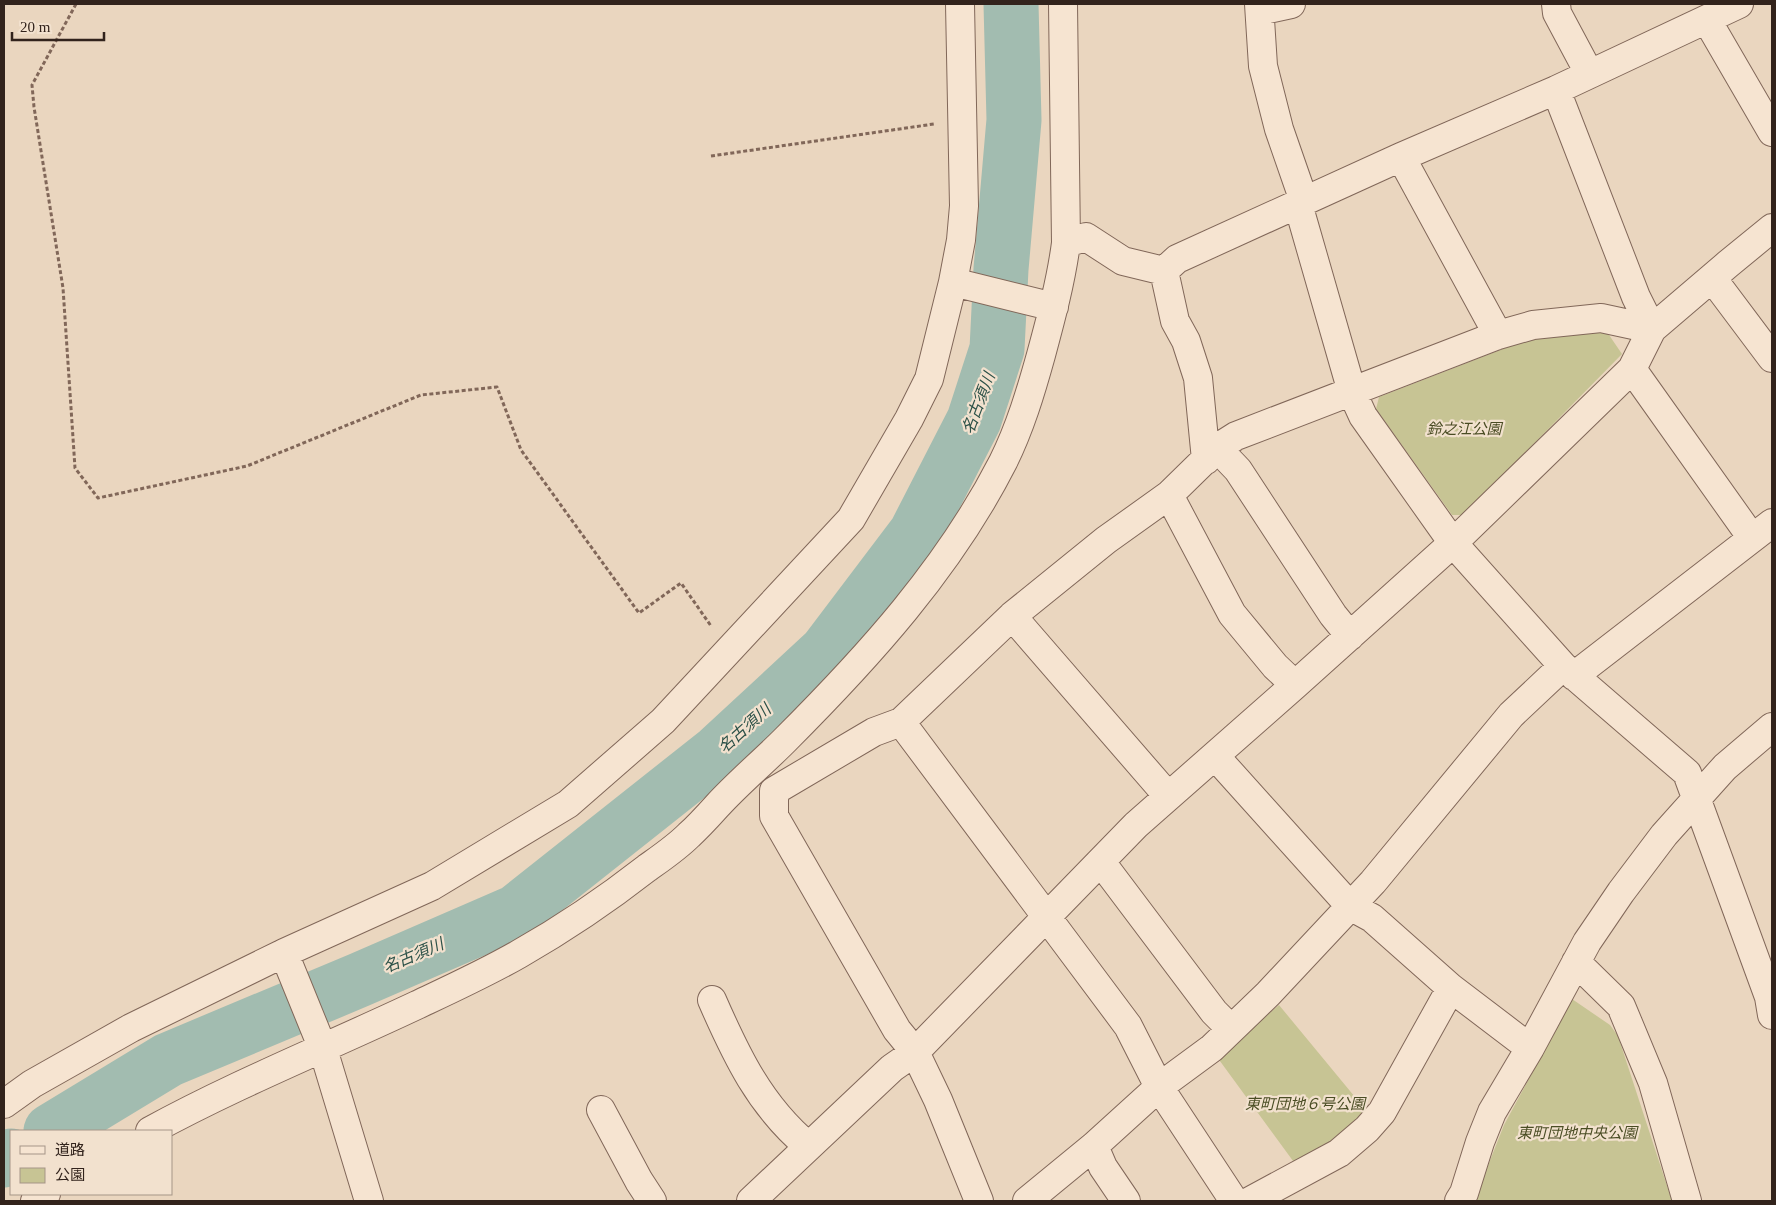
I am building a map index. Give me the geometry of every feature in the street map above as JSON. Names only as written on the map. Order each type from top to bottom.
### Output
[{"type":"street","points":[[4,1104],[32,1084],[131,1028],[284,953],[432,886],[568,804],[663,721],[851,519],[909,418],[929,378],[953,282],[961,240],[964,206],[960,4]]},
{"type":"street","points":[[152,1130],[197,1105],[323,1049],[482,974],[554,934],[634,878],[687,837],[849,675],[884,636],[945,557],[966,526],[1002,463],[1030,393],[1054,307],[1066,244],[1063,4]]},
{"type":"street","points":[[1291,4],[1260,7],[1263,66],[1352,392],[1363,416],[1453,543],[1569,671],[1687,773],[1768,997],[1772,1015]]},
{"type":"street","points":[[1556,4],[1557,13],[1589,73]]},
{"type":"street","points":[[1164,271],[1176,259],[1556,90],[1739,4]]},
{"type":"street","points":[[1707,20],[1772,132]]},
{"type":"street","points":[[1556,90],[1636,297],[1652,329]]},
{"type":"street","points":[[1402,157],[1498,335]]},
{"type":"street","points":[[751,1201],[892,1068],[915,1052],[1136,825],[1453,543],[1632,369],[1652,329],[1772,228]]},
{"type":"street","points":[[1066,244],[1086,237],[1123,261],[1164,271]]},
{"type":"street","points":[[1164,271],[1175,321],[1186,341],[1198,378],[1211,454],[1238,470],[1333,615],[1350,636]]},
{"type":"street","points":[[1712,278],[1772,358]]},
{"type":"street","points":[[953,282],[1054,307]]},
{"type":"street","points":[[979,1201],[938,1100],[915,1052],[897,1030],[774,816],[774,791],[874,732],[901,722],[1012,616],[1106,540],[1169,495],[1211,454],[1236,436],[1498,335],[1533,325],[1601,318],[1652,329]]},
{"type":"street","points":[[1028,1201],[1094,1146],[1159,1087],[1212,1048],[1268,994],[1373,882],[1511,715],[1762,531],[1632,369]]},
{"type":"street","points":[[1169,495],[1232,614],[1275,666],[1295,685]]},
{"type":"street","points":[[1012,616],[1168,796]]},
{"type":"street","points":[[901,722],[1128,1026],[1159,1087],[1234,1201]]},
{"type":"street","points":[[1459,1201],[1464,1193],[1480,1142],[1492,1112],[1530,1048],[1587,942],[1664,835],[1725,767],[1772,727]]},
{"type":"street","points":[[758,767],[769,769],[802,760],[834,755]]},
{"type":"street","points":[[1214,756],[1350,906],[1372,918],[1451,988],[1530,1048]]},
{"type":"street","points":[[1100,862],[1214,1012],[1231,1029]]},
{"type":"street","points":[[284,953],[323,1049],[369,1201]]},
{"type":"street","points":[[1576,962],[1621,1006],[1653,1083],[1687,1201]]},
{"type":"street","points":[[1250,1201],[1339,1153],[1367,1129],[1382,1112],[1451,988]]},
{"type":"street","points":[[712,1000],[731,1044],[765,1100],[788,1130],[808,1146]]},
{"type":"street","points":[[601,1110],[639,1181],[652,1201]]},
{"type":"street","points":[[1094,1146],[1103,1167],[1126,1201]]},
{"type":"path","points":[[76,4],[32,85],[63,288],[76,468],[98,498],[247,466],[421,395],[497,387],[522,450],[639,614],[681,583],[714,630],[736,642]]},
{"type":"path","points":[[711,156],[938,123]]},
{"type":"green space","name":"鈴之江公園","points":[[1607,332],[1622,354],[1464,515],[1452,515],[1376,409],[1379,397],[1534,337]]},
{"type":"green space","name":"東町団地中央公園","points":[[1572,999],[1610,1025],[1618,1036],[1672,1201],[1474,1201],[1504,1125]]},
{"type":"green space","name":"東町団地６号公園","points":[[1279,1005],[1369,1114],[1336,1144],[1296,1165],[1217,1057]]},
{"type":"waterway","name":"名古須川","points":[[53,1130],[168,1060],[516,912],[718,752],[826,652],[916,533],[974,420],[997,349],[1001,269],[1014,120],[1011,4]]},
{"type":"waterway","name":"名古須川","points":[[4,1160],[10,1157]]}]
